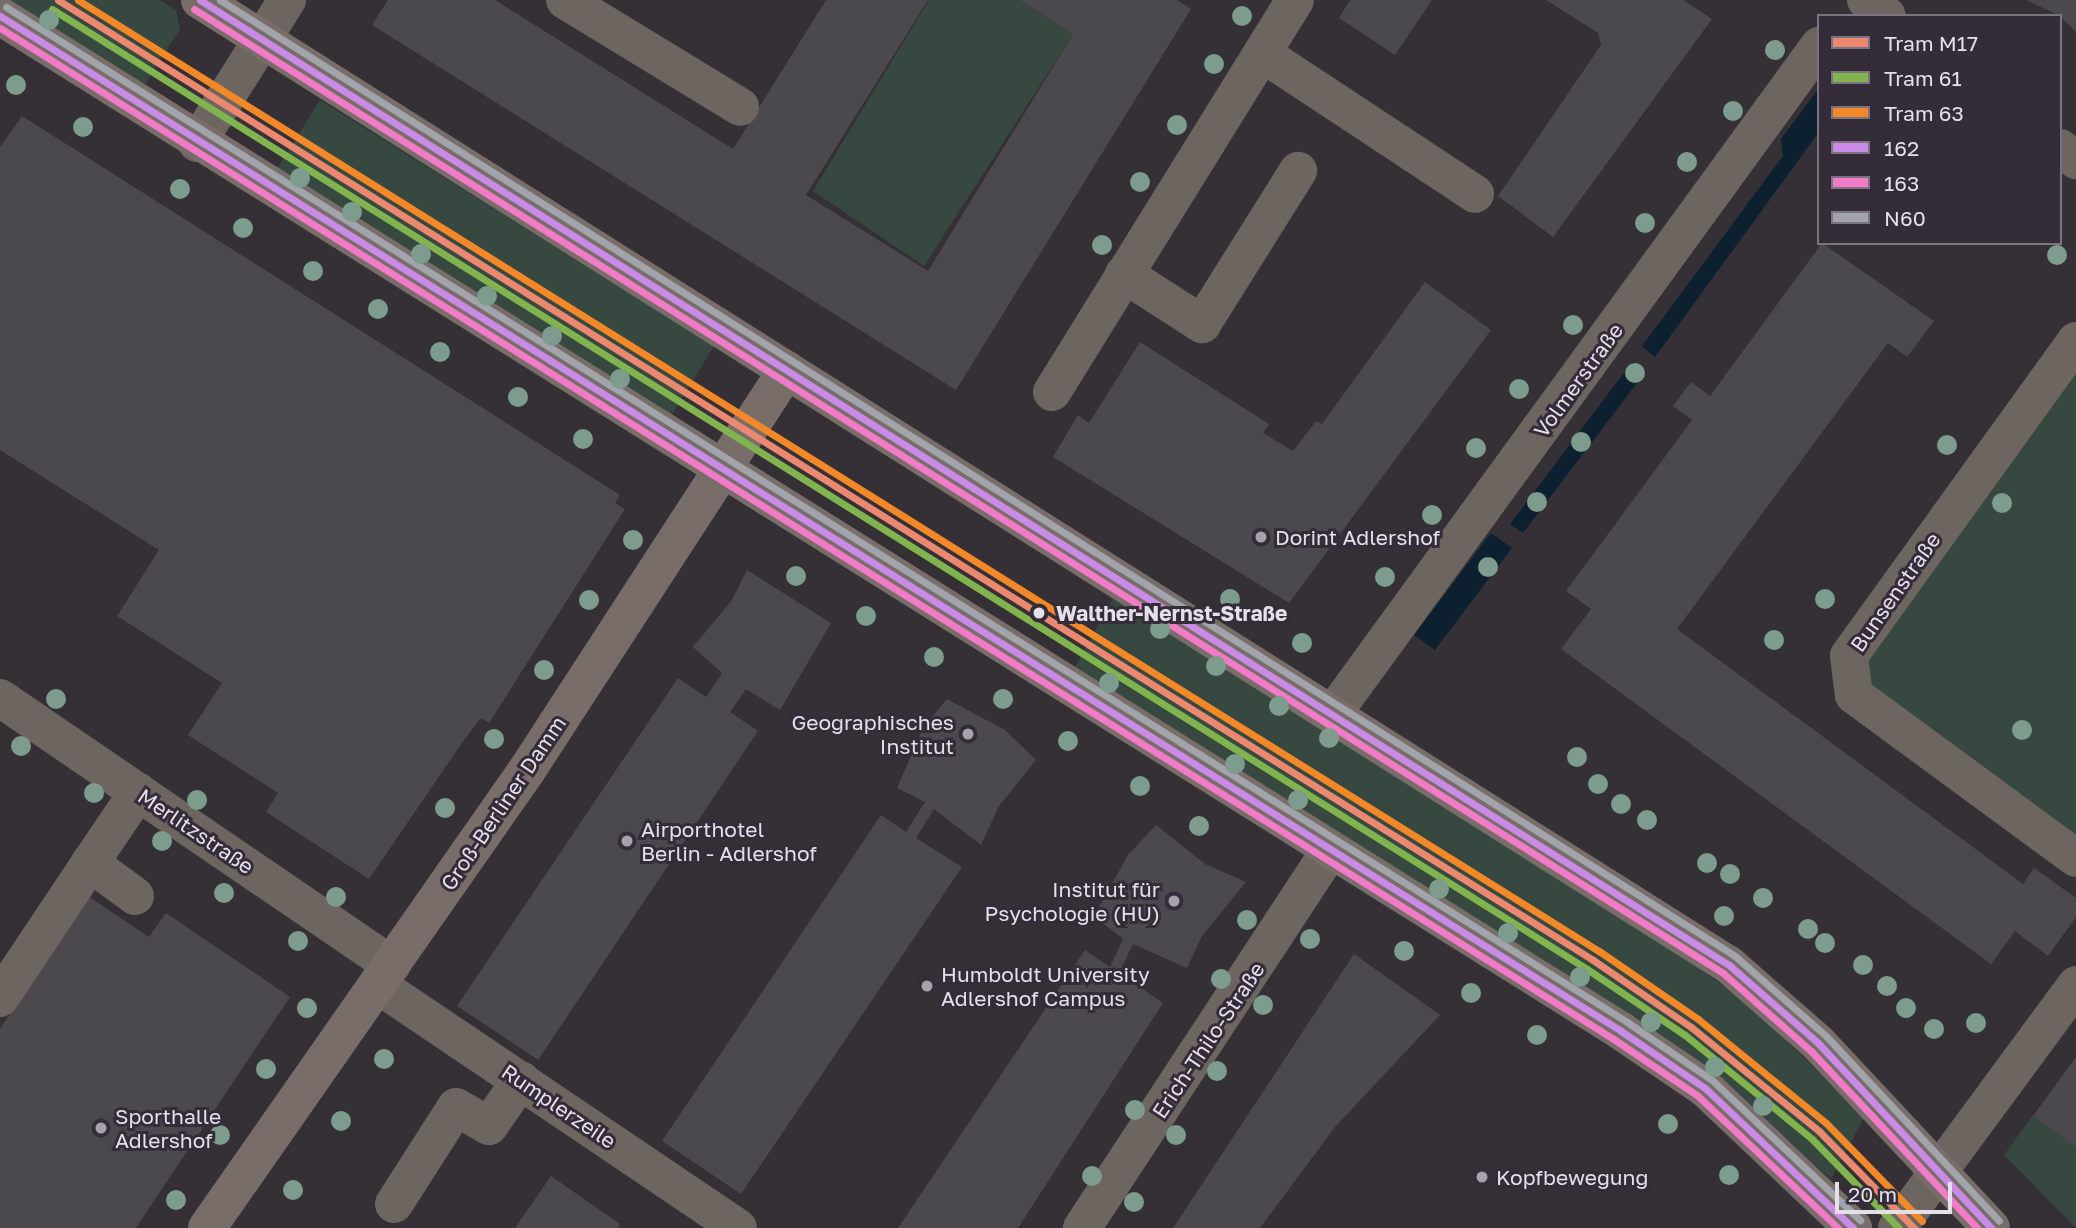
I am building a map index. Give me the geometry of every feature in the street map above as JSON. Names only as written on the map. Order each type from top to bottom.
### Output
[{"type":"main road","points":[[200,0],[1334,712],[1729,965],[1818,1043],[1991,1228]]},
{"type":"main road","points":[[0,16],[197,143],[724,470],[1705,1088],[1853,1228]]},
{"type":"main road","name":"Groß-Berliner Damm","points":[[207,1228],[385,975],[724,470],[788,370]]},
{"type":"street","points":[[197,143],[287,0]]},
{"type":"street","points":[[565,0],[740,107]]},
{"type":"street","points":[[1866,0],[1884,14]]},
{"type":"street","points":[[1052,391],[1263,54],[1288,3]]},
{"type":"street","name":"Volmerstraße","points":[[1334,712],[1817,49]]},
{"type":"street","points":[[1263,54],[1475,194]]},
{"type":"street","points":[[1124,274],[1202,324],[1298,171]]},
{"type":"street","name":"Bunsenstraße","points":[[2076,341],[1849,656],[1854,695],[2076,859]]},
{"type":"street","name":"Merlitzstraße","points":[[0,698],[138,792],[385,975]]},
{"type":"street","points":[[0,998],[138,792]]},
{"type":"street","name":"Erich-Thilo-Straße","points":[[1082,1228],[1330,851]]},
{"type":"street","points":[[90,863],[135,896]]},
{"type":"street","name":"Rumplerzeile","points":[[385,975],[521,1080],[738,1228]]},
{"type":"street","points":[[1897,1228],[2076,985]]},
{"type":"street","points":[[394,1204],[456,1107],[489,1126],[521,1080]]},
{"type":"green space","points":[[5,0],[160,0],[176,10],[180,29],[143,87]]},
{"type":"green space","points":[[929,0],[1019,0],[1073,34],[924,266],[813,191]]},
{"type":"green space","points":[[320,100],[714,346],[671,416],[276,170]]},
{"type":"green space","points":[[2076,361],[2076,842],[1871,686],[1866,650]]},
{"type":"green space","points":[[1114,597],[1618,910],[1748,1004],[1865,1116],[1831,1179],[1702,1064],[1075,667]]},
{"type":"green space","points":[[2033,1115],[2076,1145],[2076,1228],[2004,1155]]},
{"type":"water","points":[[1817,91],[1817,135],[1655,357],[1642,346],[1783,156],[1781,139]]},
{"type":"water","points":[[1632,362],[1646,371],[1523,533],[1510,524]]},
{"type":"water","points":[[1491,533],[1512,548],[1435,650],[1414,635]]},
{"type":"building","points":[[388,0],[495,0],[733,149],[826,0],[928,0],[806,195],[928,271],[1073,34],[1019,0],[1177,0],[1191,9],[956,390],[372,25]]},
{"type":"building","points":[[1350,0],[1432,0],[1395,55],[1339,18]]},
{"type":"building","points":[[1546,0],[1683,0],[1712,19],[1553,237],[1498,196],[1601,45],[1598,33]]},
{"type":"building","points":[[2026,0],[2076,0],[2076,32],[2062,18],[2062,14],[2056,14]]},
{"type":"building","points":[[22,116],[620,495],[615,503],[625,509],[489,723],[481,718],[464,740],[369,879],[266,812],[278,793],[188,735],[222,683],[117,616],[159,550],[0,450],[0,147]]},
{"type":"building","points":[[1821,245],[1825,245],[1934,321],[1907,357],[1888,343],[1677,629],[2023,884],[2034,868],[2076,898],[2076,917],[2048,956],[2015,931],[1991,964],[1561,649],[1591,609],[1566,591],[1692,420],[1673,406],[1691,382],[1710,396]]},
{"type":"building","name":"Dorint Adlershof","points":[[1425,282],[1491,330],[1289,603],[1053,457],[1078,415],[1089,423],[1140,342],[1269,424],[1263,433],[1293,451],[1316,421],[1322,424]]},
{"type":"building","name":"Airporthotel Berlin - Adlershof","points":[[747,570],[831,623],[780,710],[746,689],[730,712],[758,731],[538,1060],[457,1006],[678,678],[706,697],[722,673],[693,647],[732,600]]},
{"type":"building","points":[[947,699],[1005,730],[1036,760],[999,806],[981,845],[934,809],[916,838],[962,867],[741,1194],[662,1141],[881,815],[906,832],[925,802],[897,788],[924,726]]},
{"type":"building","points":[[1156,825],[1205,864],[1246,882],[1202,936],[1187,968],[1133,944],[1119,973],[1163,1003],[1018,1228],[898,1228],[1085,950],[1110,967],[1123,939],[1094,916],[1128,855]]},
{"type":"building","name":"Sporthalle Adlershof","points":[[88,896],[149,937],[166,913],[290,997],[136,1228],[0,1228],[0,1029]]},
{"type":"building","points":[[1354,954],[1440,1015],[1335,1127],[1260,1228],[1173,1228]]},
{"type":"building","points":[[2076,1057],[2076,1147],[2033,1116]]},
{"type":"building","points":[[551,1176],[620,1224],[618,1228],[515,1228]]},
{"type":"tram line","name":"M17","points":[[58,0],[1593,960],[1691,1027],[1819,1131],[1914,1228]]},
{"type":"tram line","name":"63","points":[[78,0],[1599,951],[1698,1019],[1826,1123],[1922,1221]]},
{"type":"tram line","name":"61","points":[[52,9],[1587,969],[1685,1035],[1812,1139],[1899,1228]]},
{"type":"transit line","name":"162","points":[[200,0],[1729,965],[1818,1043],[1991,1228]]},
{"type":"transit line","name":"N60","points":[[220,0],[1735,956],[1826,1036],[1999,1221]]},
{"type":"transit line","name":"N60","points":[[6,7],[1627,1022],[1712,1080],[1860,1220]]},
{"type":"transit line","name":"163","points":[[194,9],[1723,973],[1811,1051],[1977,1228]]},
{"type":"transit line","name":"162","points":[[0,16],[1621,1031],[1705,1088],[1853,1228]]},
{"type":"transit line","name":"163","points":[[0,28],[1615,1040],[1698,1096],[1838,1228]]},
{"type":"place","name":"Dorint Adlershof","points":[[1261,537]]},
{"type":"place","name":"Walther-Nernst-Straße","points":[[1039,613]]},
{"type":"place","name":"Geographisches Institut","points":[[968,734]]},
{"type":"place","name":"Airporthotel Berlin - Adlershof","points":[[627,841]]},
{"type":"place","name":"Institut für Psychologie (HU)","points":[[1174,901]]},
{"type":"place","name":"Humboldt University Adlershof Campus","points":[[927,986]]},
{"type":"place","name":"Sporthalle Adlershof","points":[[101,1128]]},
{"type":"place","name":"Kopfbewegung","points":[[1482,1177]]}]
